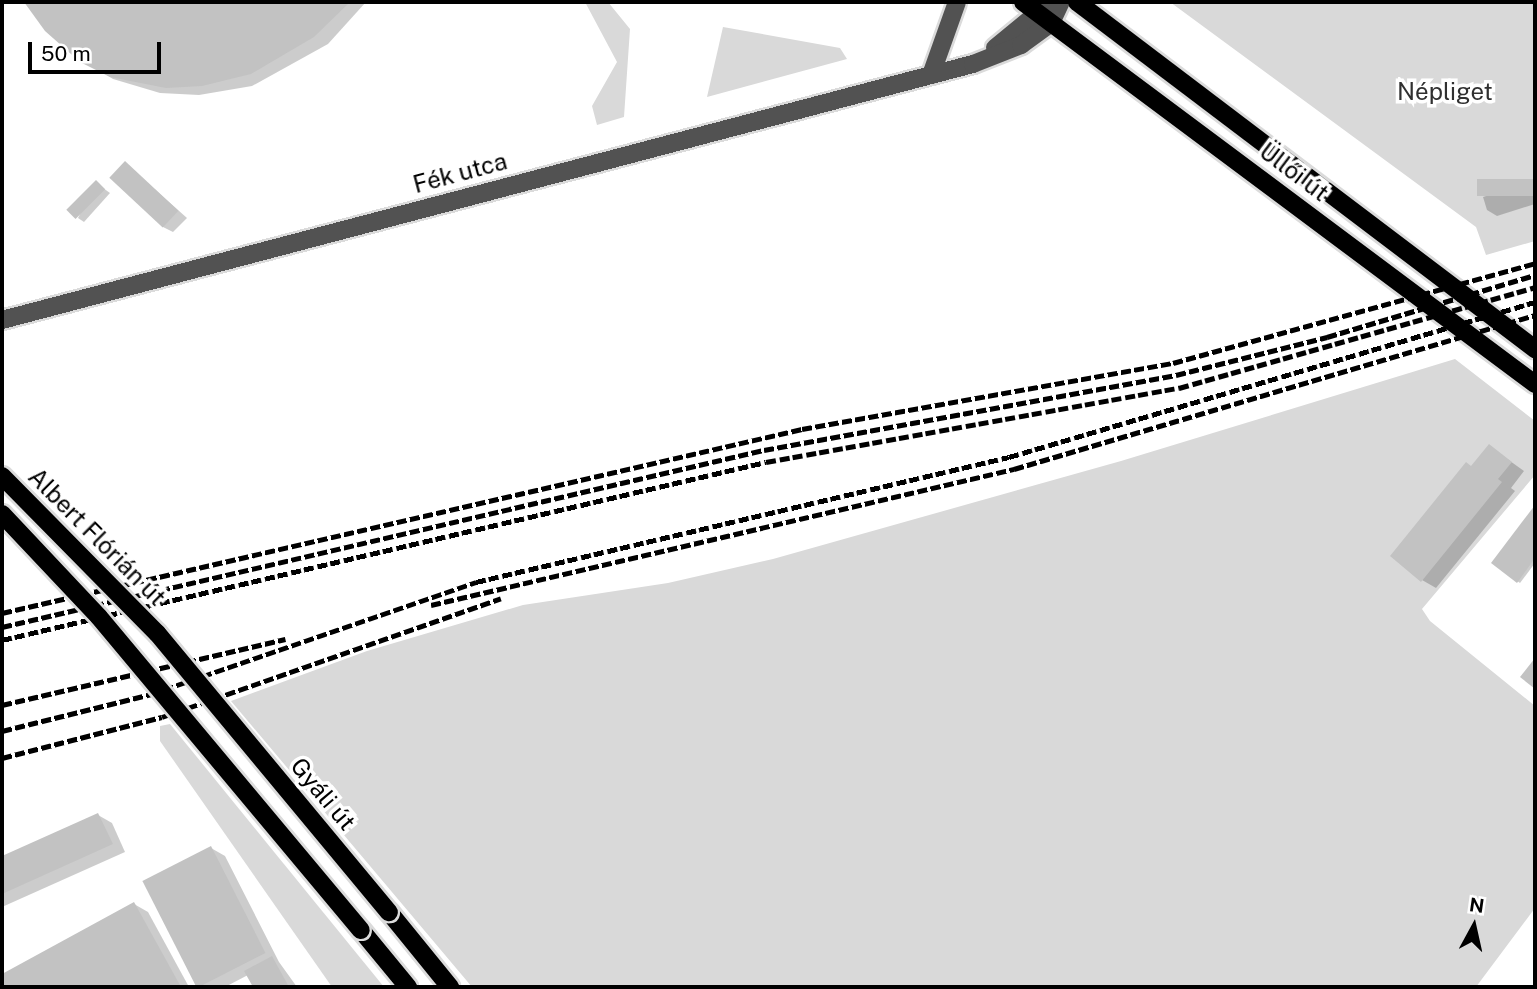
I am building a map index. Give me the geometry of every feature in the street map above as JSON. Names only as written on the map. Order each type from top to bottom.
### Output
[{"type":"main road","name":"Üllői út","points":[[1077,2],[1535,349]]},
{"type":"main road","name":"Üllői út","points":[[1029,7],[1535,383]]},
{"type":"main road","name":"Albert Flórián út","points":[[2,476],[157,633]]},
{"type":"main road","name":"Albert Flórián út","points":[[2,514],[72,586],[408,987]]},
{"type":"main road","name":"Gyáli út","points":[[157,633],[450,987]]},
{"type":"street","points":[[931,75],[957,2]]},
{"type":"street","name":"Fék utca","points":[[973,64],[1010,37],[1029,7],[1051,2]]},
{"type":"street","name":"Fék utca","points":[[2,320],[973,64],[1021,45],[1051,23],[1061,2]]},
{"type":"green space","points":[[585,2],[608,2],[630,29],[624,117],[597,125],[592,106],[617,62]]},
{"type":"green space","name":"Népliget","points":[[1170,2],[1535,2],[1535,241],[1486,255],[1476,227]]},
{"type":"green space","points":[[723,27],[840,48],[847,59],[707,97]]},
{"type":"green space","points":[[1455,359],[1535,421],[1535,475],[1422,609],[1430,621],[1535,706],[1535,908],[1476,987],[472,987],[231,701],[367,651],[523,605],[668,583],[773,559],[1121,461]]},
{"type":"green space","points":[[170,724],[384,987],[332,987],[160,741],[160,726]]},
{"type":"building","points":[[24,2],[350,2],[314,37],[251,74],[202,86],[166,88],[110,77],[80,62],[45,31]]},
{"type":"building","points":[[125,161],[178,211],[163,228],[109,178]]},
{"type":"building","points":[[1477,179],[1535,179],[1535,196],[1477,196]]},
{"type":"building","points":[[96,180],[105,189],[75,219],[66,210]]},
{"type":"building","points":[[1489,444],[1512,462],[1498,479],[1502,482],[1421,582],[1390,556],[1466,462],[1471,466]]},
{"type":"building","points":[[1535,505],[1535,558],[1517,583],[1491,563]]},
{"type":"building","points":[[1535,658],[1535,689],[1520,677]]},
{"type":"building","points":[[98,813],[113,844],[2,894],[2,856]]},
{"type":"building","points":[[211,846],[265,953],[196,987],[142,881]]},
{"type":"building","points":[[134,902],[181,987],[2,987],[2,974]]},
{"type":"building","points":[[272,956],[289,987],[253,987],[244,971]]},
{"type":"railway","points":[[2,613],[802,429],[1173,363],[1535,263]]},
{"type":"railway","points":[[2,627],[764,450],[1176,375],[1327,337],[1535,275]]},
{"type":"railway","points":[[2,640],[766,462],[1179,388],[1535,287]]},
{"type":"railway","points":[[2,731],[151,694],[476,582],[1009,457],[1535,302]]},
{"type":"railway","points":[[431,605],[1014,469],[1535,315]]},
{"type":"railway","points":[[2,758],[162,717],[501,598]]},
{"type":"railway","points":[[2,705],[285,639]]}]
